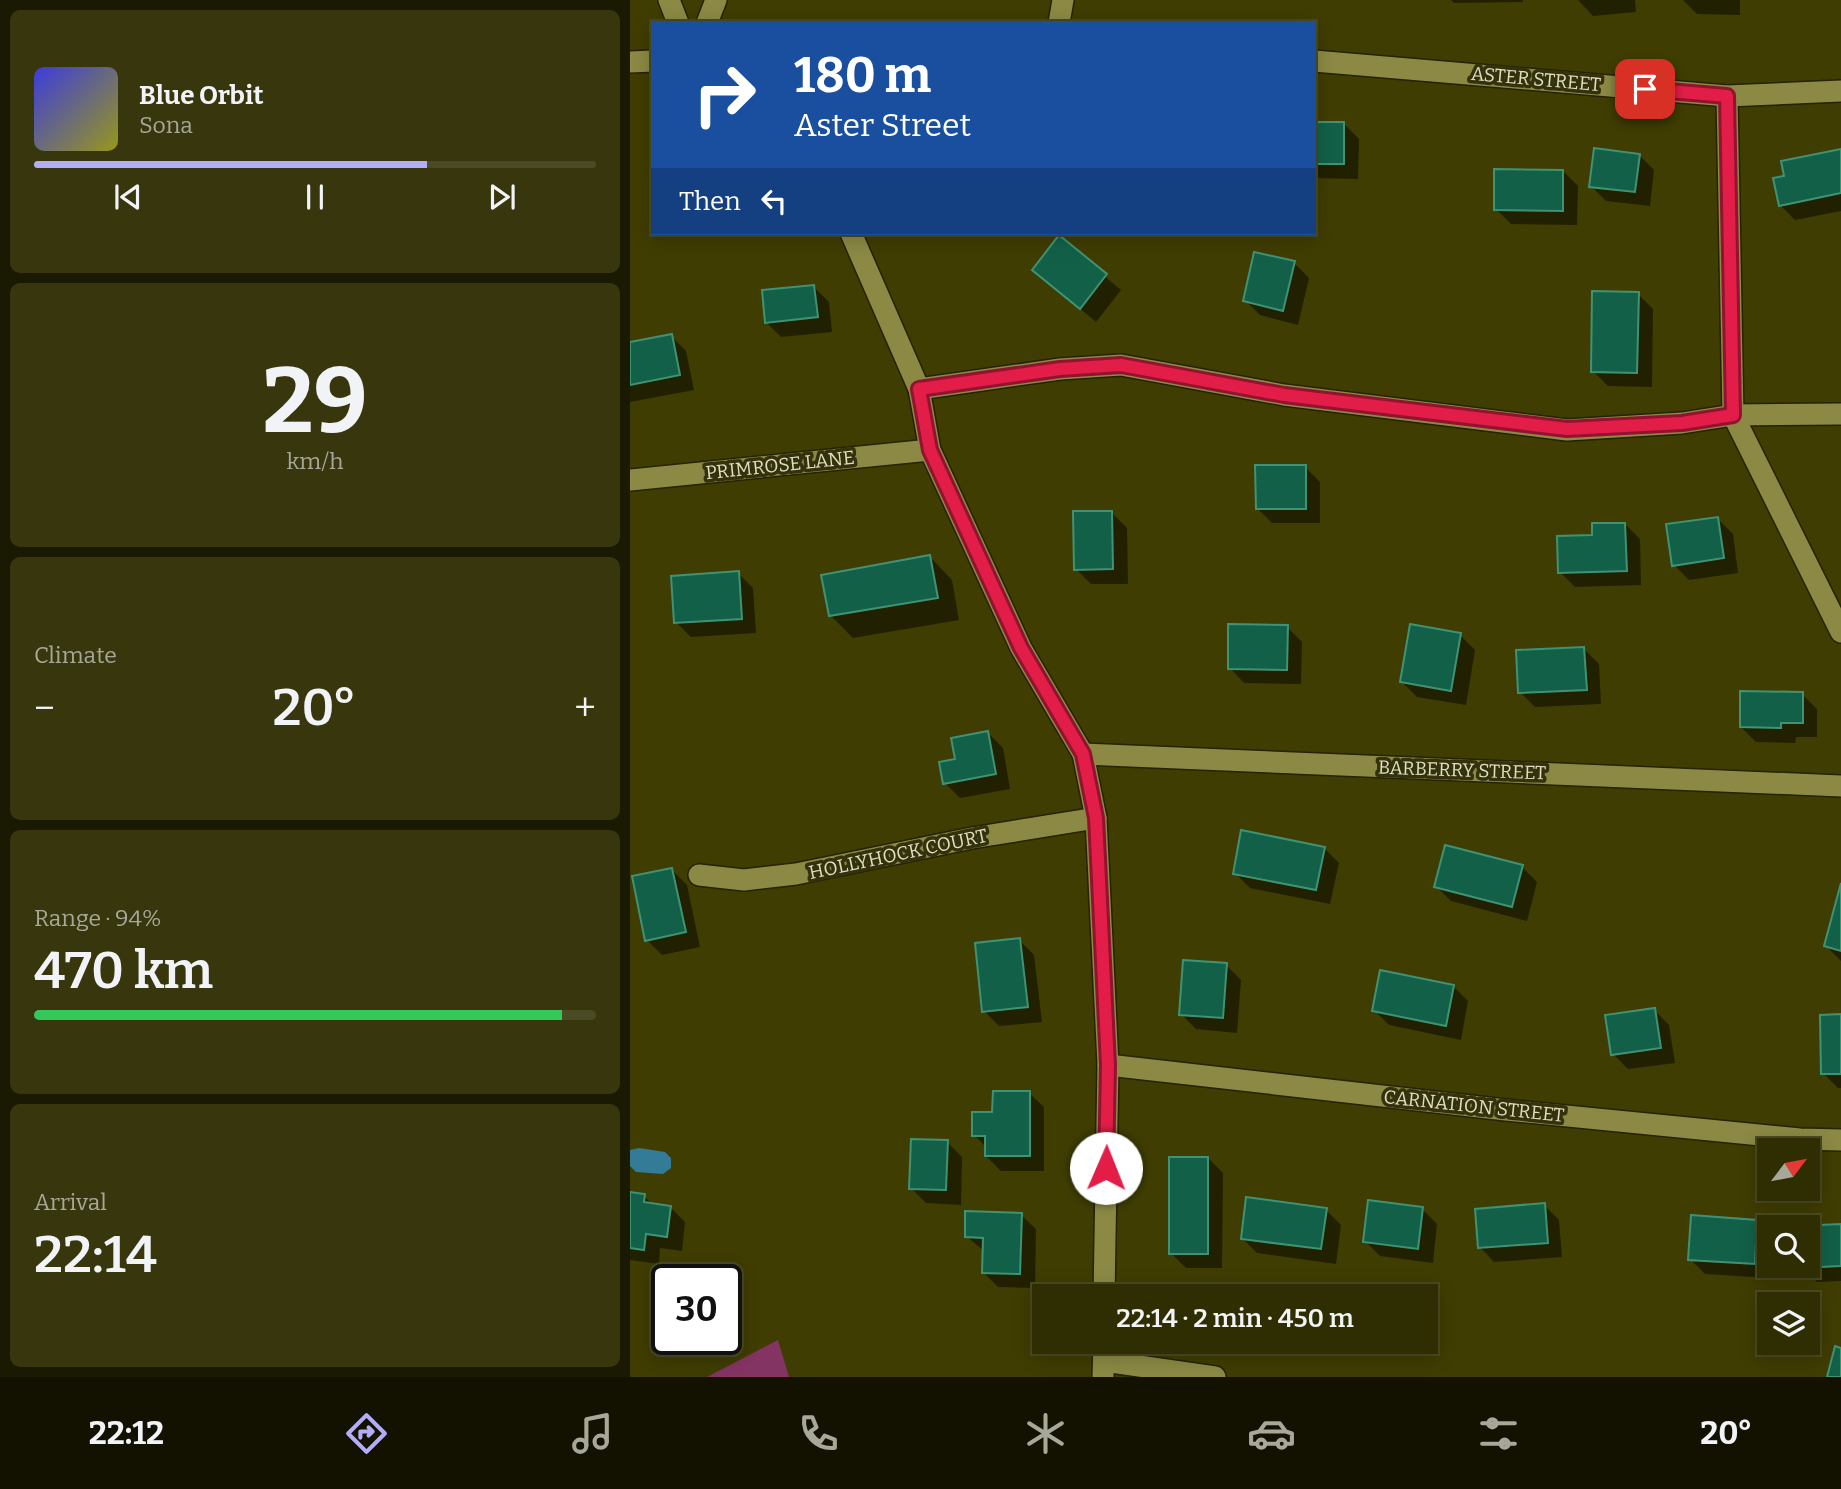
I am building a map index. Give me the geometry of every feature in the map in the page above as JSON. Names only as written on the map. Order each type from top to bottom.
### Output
[{"type":"street","points":[[669,0],[677,21]]},
{"type":"street","points":[[708,21],[716,0]]},
{"type":"street","points":[[1059,21],[1063,0]]},
{"type":"street","points":[[630,62],[651,61]]},
{"type":"street","name":"ASTER STREET","points":[[1316,61],[1727,96],[1841,91]]},
{"type":"street","points":[[1727,96],[1733,415],[1841,632]]},
{"type":"street","points":[[851,235],[919,389],[930,450],[1021,648],[1083,754],[1096,818],[1108,1065],[1104,1284]]},
{"type":"street","points":[[919,389],[1060,369],[1121,365],[1284,395],[1567,429],[1682,423],[1733,415],[1841,414]]},
{"type":"street","name":"PRIMROSE LANE","points":[[630,480],[930,450]]},
{"type":"street","name":"BARBERRY STREET","points":[[1083,754],[1841,786]]},
{"type":"street","name":"HOLLYHOCK COURT","points":[[699,875],[744,880],[796,874],[972,838],[1096,818]]},
{"type":"street","name":"CARNATION STREET","points":[[1108,1065],[1519,1112],[1800,1139],[1841,1140]]},
{"type":"street","points":[[1103,1360],[1215,1377]]},
{"type":"shaded area","points":[[778,1340],[789,1377],[707,1377]]},
{"type":"water","points":[[639,1148],[665,1152],[671,1158],[671,1168],[663,1174],[636,1172],[630,1166],[630,1150]]},
{"type":"building","points":[[1316,122],[1344,122],[1344,164],[1316,164]]},
{"type":"building","points":[[1594,148],[1640,154],[1635,192],[1589,187]]},
{"type":"building","points":[[1841,149],[1841,193],[1779,206],[1773,178],[1784,176],[1781,161]]},
{"type":"building","points":[[1494,169],[1563,170],[1563,211],[1494,210]]},
{"type":"building","points":[[1059,235],[1107,274],[1080,309],[1032,270]]},
{"type":"building","points":[[1254,252],[1295,261],[1283,311],[1243,301]]},
{"type":"building","points":[[814,285],[818,317],[765,323],[762,290]]},
{"type":"building","points":[[1592,291],[1639,292],[1637,373],[1591,372]]},
{"type":"building","points":[[672,334],[680,375],[630,385],[630,342]]},
{"type":"building","points":[[1255,465],[1306,465],[1306,509],[1256,509]]},
{"type":"building","points":[[1073,511],[1112,511],[1113,569],[1074,570]]},
{"type":"building","points":[[1718,517],[1724,558],[1672,566],[1666,524]]},
{"type":"building","points":[[1592,523],[1625,523],[1627,571],[1558,573],[1557,536],[1592,535]]},
{"type":"building","points":[[930,555],[938,598],[829,616],[821,575]]},
{"type":"building","points":[[739,571],[742,619],[674,623],[671,576]]},
{"type":"building","points":[[1228,624],[1288,625],[1287,670],[1228,669]]},
{"type":"building","points":[[1410,624],[1461,633],[1451,691],[1400,682]]},
{"type":"building","points":[[1584,647],[1587,690],[1518,693],[1516,650]]},
{"type":"building","points":[[1740,691],[1803,692],[1803,723],[1781,723],[1781,728],[1740,727]]},
{"type":"building","points":[[988,731],[996,774],[943,784],[939,762],[955,759],[951,738]]},
{"type":"building","points":[[1241,830],[1325,847],[1316,890],[1233,874]]},
{"type":"building","points":[[1445,845],[1523,865],[1512,907],[1434,887]]},
{"type":"building","points":[[672,868],[686,932],[645,941],[632,876]]},
{"type":"building","points":[[1841,883],[1841,951],[1824,946]]},
{"type":"building","points":[[1020,938],[1028,1007],[982,1012],[975,943]]},
{"type":"building","points":[[1183,960],[1227,963],[1223,1018],[1179,1015]]},
{"type":"building","points":[[1380,970],[1454,985],[1446,1026],[1372,1011]]},
{"type":"building","points":[[1655,1008],[1661,1048],[1611,1055],[1605,1015]]},
{"type":"building","points":[[1841,1014],[1841,1074],[1821,1074],[1820,1015]]},
{"type":"building","points":[[993,1091],[1030,1091],[1030,1156],[985,1156],[985,1136],[972,1136],[972,1112],[992,1112]]},
{"type":"building","points":[[911,1139],[948,1140],[946,1190],[909,1189]]},
{"type":"building","points":[[1169,1157],[1208,1157],[1208,1254],[1169,1254]]},
{"type":"building","points":[[630,1192],[645,1194],[644,1202],[671,1206],[667,1237],[646,1234],[644,1250],[630,1248]]},
{"type":"building","points":[[1246,1197],[1327,1208],[1321,1249],[1241,1239]]},
{"type":"building","points":[[1368,1200],[1423,1207],[1418,1249],[1363,1242]]},
{"type":"building","points":[[1545,1203],[1548,1243],[1478,1248],[1475,1209]]},
{"type":"building","points":[[965,1211],[1022,1213],[1020,1274],[982,1273],[983,1238],[965,1237]]},
{"type":"building","points":[[1691,1215],[1757,1220],[1755,1264],[1688,1260]]},
{"type":"building","points":[[1841,1224],[1841,1266],[1820,1267],[1820,1225]]},
{"type":"building","points":[[1835,1346],[1841,1348],[1841,1377],[1827,1377]]},
{"type":"route","points":[[1106,1168],[1108,1065],[1096,818],[1083,754],[1021,648],[930,450],[919,389],[1060,369],[1121,365],[1284,395],[1567,429],[1682,423],[1733,415],[1727,96],[1645,89]]}]
